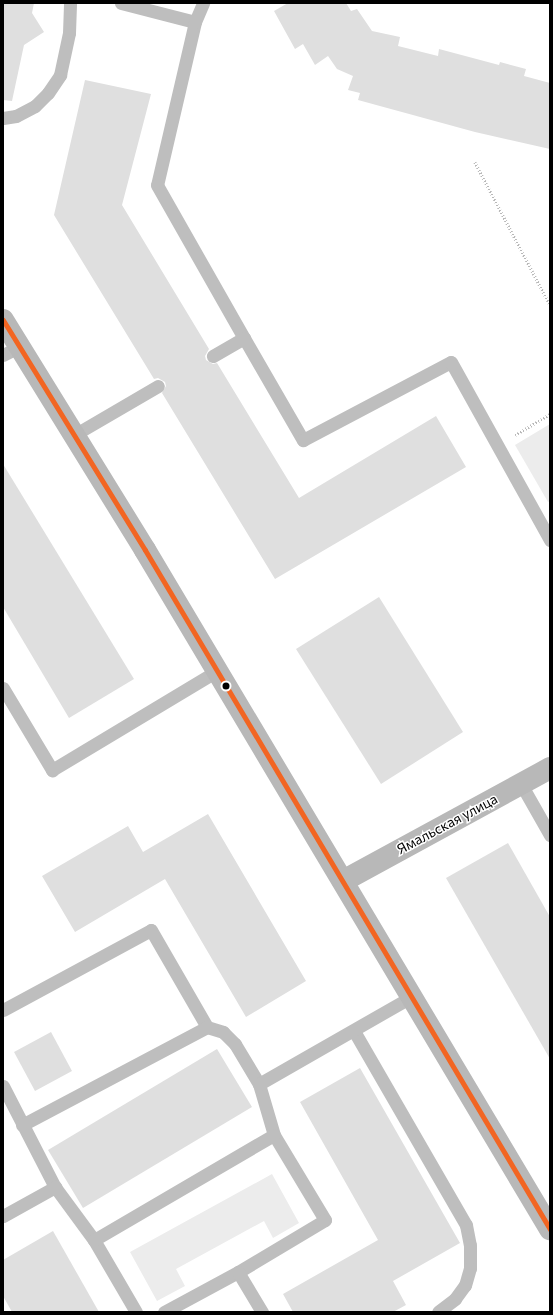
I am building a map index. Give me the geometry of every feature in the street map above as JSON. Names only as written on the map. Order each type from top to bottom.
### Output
[{"type":"main road","points":[[3,320],[11,351],[74,435],[146,550],[550,1229]]},
{"type":"main road","name":"Ямальская улица","points":[[343,881],[550,768]]},
{"type":"lane","points":[[3,118],[16,116],[35,106],[48,93],[60,75],[69,33],[70,3]]},
{"type":"lane","points":[[121,3],[195,22]]},
{"type":"lane","points":[[203,3],[195,22],[157,184],[303,440],[451,362],[550,540]]},
{"type":"lane","points":[[213,356],[244,338]]},
{"type":"lane","points":[[74,435],[158,386]]},
{"type":"lane","points":[[3,688],[52,770],[217,671]]},
{"type":"lane","points":[[521,784],[550,835]]},
{"type":"lane","points":[[3,1010],[151,930],[207,1027],[223,1032],[235,1044],[259,1084],[274,1135],[325,1220],[238,1272],[164,1312]]},
{"type":"lane","points":[[259,1084],[411,996]]},
{"type":"lane","points":[[22,1125],[207,1027]]},
{"type":"lane","points":[[354,1030],[466,1225],[470,1245],[470,1268],[465,1285],[455,1299],[438,1312]]},
{"type":"lane","points":[[3,1086],[55,1187],[94,1240],[136,1312]]},
{"type":"lane","points":[[94,1240],[274,1135]]},
{"type":"lane","points":[[3,1216],[55,1187]]},
{"type":"lane","points":[[238,1272],[262,1312]]},
{"type":"path","points":[[475,162],[550,305]]},
{"type":"path","points":[[514,436],[550,414]]},
{"type":"shaded area","points":[[550,424],[550,501],[548,502],[515,445]]},
{"type":"shaded area","points":[[272,1174],[299,1223],[273,1238],[264,1221],[176,1269],[185,1286],[157,1301],[130,1252]]},
{"type":"building","points":[[3,3],[34,3],[32,13],[44,32],[24,45],[12,101],[3,100]]},
{"type":"building","points":[[288,3],[346,3],[351,11],[357,9],[372,31],[400,37],[398,46],[438,56],[439,49],[499,65],[500,62],[526,69],[524,76],[550,83],[550,149],[475,132],[358,100],[360,93],[348,90],[353,76],[337,69],[328,56],[315,65],[303,44],[295,49],[274,11]]},
{"type":"building","points":[[85,80],[151,94],[122,205],[209,349],[205,356],[206,360],[213,364],[217,363],[299,498],[436,416],[466,467],[275,579],[162,393],[166,386],[165,382],[158,378],[154,379],[54,215]]},
{"type":"building","points":[[3,464],[134,679],[69,718],[3,607]]},
{"type":"building","points":[[379,597],[463,732],[381,784],[296,649]]},
{"type":"building","points":[[208,814],[306,981],[246,1017],[165,879],[75,932],[42,876],[128,826],[143,852]]},
{"type":"building","points":[[508,843],[550,917],[550,1059],[446,878]]},
{"type":"building","points":[[51,1032],[72,1071],[35,1091],[14,1052]]},
{"type":"building","points":[[217,1049],[252,1107],[83,1208],[48,1150]]},
{"type":"building","points":[[360,1068],[460,1243],[393,1281],[406,1305],[393,1312],[293,1312],[283,1294],[378,1240],[300,1102]]},
{"type":"building","points":[[53,1231],[99,1312],[12,1312],[3,1296],[3,1260]]},
{"type":"transit line","points":[[3,320],[145,550],[550,1229]]}]
